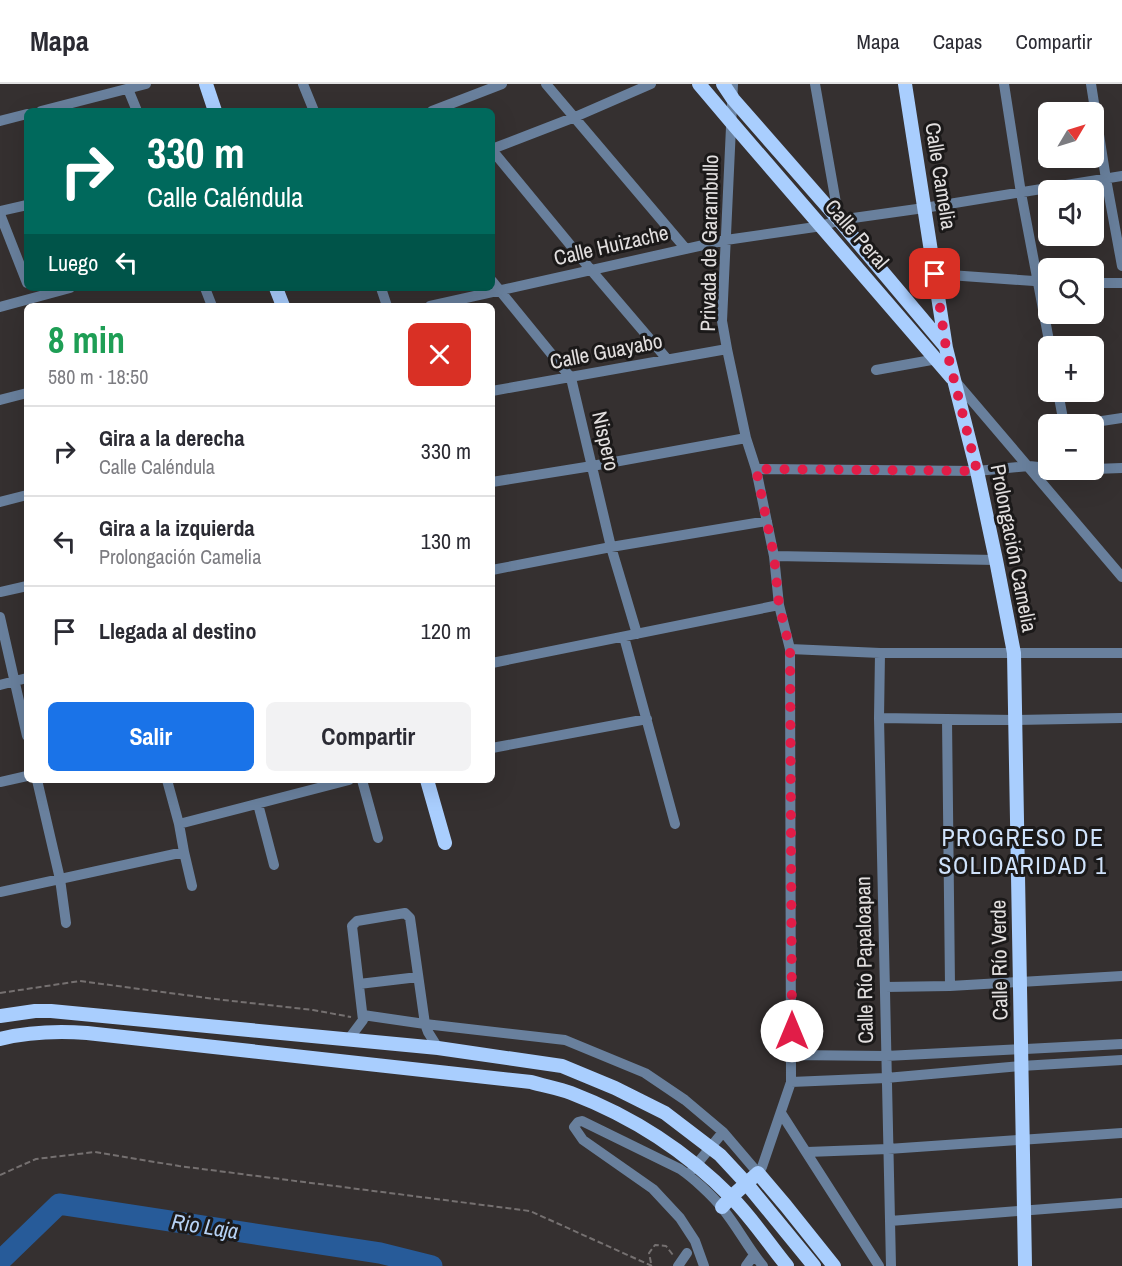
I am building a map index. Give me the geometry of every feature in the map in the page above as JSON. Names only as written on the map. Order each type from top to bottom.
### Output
[{"type":"main road","points":[[206,84],[214,108]]},
{"type":"main road","name":"Calle Peral","points":[[699,84],[956,382]]},
{"type":"main road","name":"Calle Peral","points":[[723,84],[733,99],[840,220],[946,348]]},
{"type":"main road","name":"Calle Camelia","points":[[905,84],[935,274]]},
{"type":"main road","name":"Prolongación Camelia","points":[[935,274],[946,348],[977,471],[1014,653]]},
{"type":"main road","name":"Calle Río Verde","points":[[1014,653],[1025,1266]]},
{"type":"main road","points":[[428,783],[445,843]]},
{"type":"main road","points":[[0,1016],[51,1011],[438,1048],[562,1066],[615,1088],[665,1113],[710,1147],[746,1183],[814,1266]]},
{"type":"main road","points":[[0,1039],[37,1033],[87,1034],[531,1082],[569,1092],[612,1110],[659,1137],[787,1266]]},
{"type":"main road","points":[[726,1202],[758,1173],[834,1266]]},
{"type":"street","points":[[52,108],[146,84]]},
{"type":"street","points":[[303,84],[313,108]]},
{"type":"street","points":[[440,108],[502,84]]},
{"type":"street","points":[[546,84],[686,249]]},
{"type":"street","points":[[495,148],[651,84]]},
{"type":"street","name":"Privada de Garambullo","points":[[733,84],[722,321],[746,438],[756,469],[767,521],[774,556],[779,605],[790,649],[791,1082],[758,1173]]},
{"type":"street","points":[[815,84],[840,220]]},
{"type":"street","points":[[1004,84],[1021,193],[1038,262]]},
{"type":"street","points":[[1091,84],[1122,266]]},
{"type":"street","points":[[128,88],[136,108]]},
{"type":"street","points":[[0,121],[24,115]]},
{"type":"street","points":[[495,153],[591,270],[668,359]]},
{"type":"street","name":"Calle Huizache","points":[[443,303],[726,240],[1122,176]]},
{"type":"street","points":[[24,206],[0,213],[24,275]]},
{"type":"street","points":[[935,274],[1038,282]]},
{"type":"street","points":[[1104,283],[1122,283]]},
{"type":"street","name":"Nispero","points":[[495,284],[571,378],[611,547],[637,634]]},
{"type":"street","points":[[0,307],[57,291]]},
{"type":"street","name":"Calle Guayabo","points":[[495,391],[727,349]]},
{"type":"street","points":[[876,370],[937,359]]},
{"type":"street","name":"Calle Peral","points":[[956,382],[1122,577]]},
{"type":"street","points":[[0,400],[24,394]]},
{"type":"street","points":[[1104,421],[1122,418]]},
{"type":"street","points":[[495,482],[746,438]]},
{"type":"street","points":[[756,469],[977,471],[1038,467]]},
{"type":"street","points":[[1104,469],[1122,468]]},
{"type":"street","points":[[0,502],[24,496]]},
{"type":"street","points":[[495,569],[767,521]]},
{"type":"street","points":[[774,556],[996,561]]},
{"type":"street","points":[[0,592],[24,587]]},
{"type":"street","points":[[495,662],[779,605]]},
{"type":"street","points":[[0,617],[24,722]]},
{"type":"street","points":[[624,637],[675,824]]},
{"type":"street","points":[[790,649],[880,653],[1122,653]]},
{"type":"street","name":"Calle Río Papaloapan","points":[[880,653],[879,718],[891,1266]]},
{"type":"street","points":[[0,685],[24,679]]},
{"type":"street","points":[[495,747],[646,718]]},
{"type":"street","points":[[879,718],[1015,720],[1122,718]]},
{"type":"street","points":[[947,719],[950,986]]},
{"type":"street","points":[[0,782],[24,777]]},
{"type":"street","points":[[38,783],[60,879],[66,923]]},
{"type":"street","points":[[168,783],[192,886]]},
{"type":"street","points":[[179,824],[338,783]]},
{"type":"street","points":[[364,783],[378,838]]},
{"type":"street","points":[[258,804],[274,865]]},
{"type":"street","points":[[0,892],[184,852]]},
{"type":"street","points":[[348,1040],[363,1020],[352,926],[357,921],[405,913],[410,918],[425,1024],[438,1048]]},
{"type":"street","points":[[885,987],[950,986],[1122,976]]},
{"type":"street","points":[[359,984],[418,977]]},
{"type":"street","points":[[363,1015],[565,1040],[645,1073],[685,1100],[723,1132],[758,1173]]},
{"type":"street","points":[[792,1055],[886,1056],[1122,1044]]},
{"type":"street","points":[[791,1082],[886,1078],[1122,1060]]},
{"type":"street","points":[[781,1113],[879,1266]]},
{"type":"street","points":[[704,1266],[695,1241],[680,1218],[652,1189],[583,1140],[574,1127],[582,1120],[680,1169],[692,1170],[723,1132]]},
{"type":"street","points":[[807,1152],[888,1149],[1122,1133]]},
{"type":"street","points":[[726,1202],[754,1255],[763,1266]]},
{"type":"street","points":[[890,1221],[1122,1203]]},
{"type":"street","points":[[677,1263],[695,1241]]},
{"type":"street","points":[[746,1266],[754,1255]]},
{"type":"path","points":[[0,1175],[36,1159],[95,1152],[179,1166],[530,1211],[652,1265]]},
{"type":"path","points":[[652,1265],[649,1253],[655,1245],[666,1246],[677,1263]]},
{"type":"waterway","name":"Rio Laja","points":[[0,1261],[59,1204],[380,1253],[432,1266]]},
{"type":"district","name":"PROGRESO DE SOLIDARIDAD 1","points":[[1023,851]]},
{"type":"route","points":[[792,1031],[790,649],[779,605],[774,556],[756,469],[977,471],[946,348],[935,274]]}]
